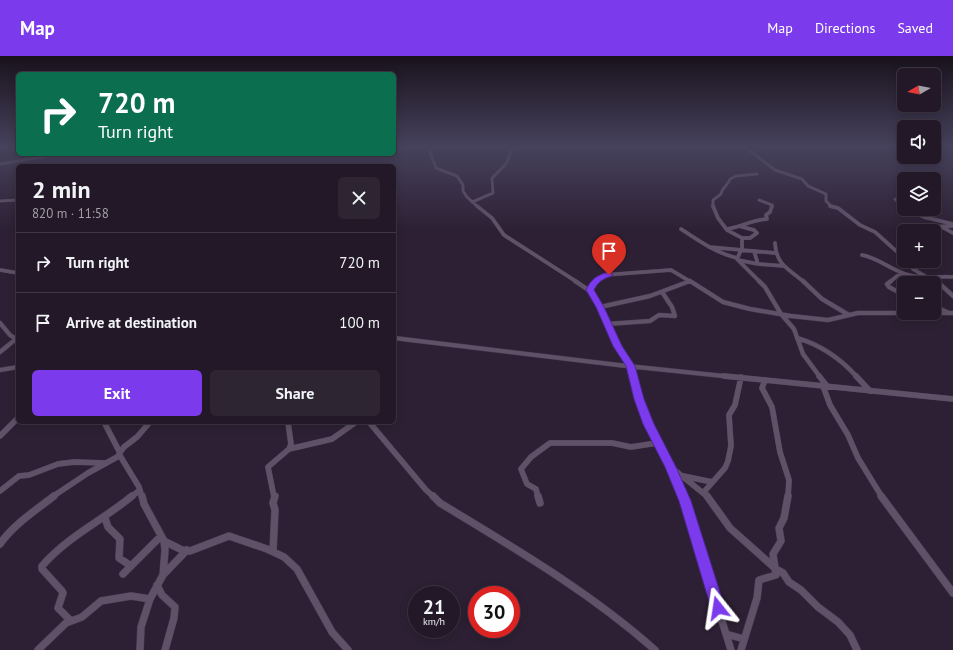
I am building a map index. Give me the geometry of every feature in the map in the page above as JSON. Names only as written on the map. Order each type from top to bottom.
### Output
[{"type":"street","points":[[456,175],[462,185],[464,193],[472,202],[492,218],[504,235],[590,290],[600,307],[618,346],[630,366],[639,399],[657,443],[670,467],[685,501],[731,650]]},
{"type":"street","points":[[472,202],[493,193],[492,178],[495,175]]},
{"type":"street","points":[[739,226],[754,230],[757,233],[750,238],[742,238],[732,234],[715,212],[712,204],[713,200],[721,194],[722,189],[729,183],[731,178],[750,175]]},
{"type":"street","points":[[786,175],[802,179],[803,183],[818,192],[826,194],[826,201],[831,206],[838,208],[860,225],[875,232],[897,251]]},
{"type":"street","points":[[0,201],[16,200]]},
{"type":"street","points":[[727,229],[754,220],[767,220],[766,215],[770,212],[772,205],[759,200]]},
{"type":"street","points":[[922,216],[953,225]]},
{"type":"street","points":[[941,227],[953,225]]},
{"type":"street","points":[[941,227],[953,233]]},
{"type":"street","points":[[681,230],[725,255],[758,264],[784,266]]},
{"type":"street","points":[[737,259],[741,251],[743,242],[742,238]]},
{"type":"street","points":[[775,243],[775,254],[787,270],[803,280],[811,290],[849,315]]},
{"type":"street","points":[[709,247],[775,254]]},
{"type":"street","points":[[754,251],[758,264]]},
{"type":"street","points":[[862,254],[905,274],[917,276]]},
{"type":"street","points":[[737,259],[765,287],[781,314],[794,329],[802,354],[825,386],[830,405],[848,435],[858,458],[873,484],[888,507],[953,593]]},
{"type":"street","points":[[912,268],[925,276]]},
{"type":"street","points":[[0,270],[16,273]]},
{"type":"street","points":[[590,290],[593,284],[600,277],[671,270],[723,302],[781,314],[828,320],[861,313],[897,313]]},
{"type":"street","points":[[897,292],[887,284],[897,276],[905,274]]},
{"type":"street","points":[[941,276],[953,277]]},
{"type":"street","points":[[600,307],[638,300],[690,281]]},
{"type":"street","points":[[941,285],[953,296]]},
{"type":"street","points":[[607,324],[650,321],[659,315],[675,316],[672,307],[662,292]]},
{"type":"street","points":[[941,309],[952,313]]},
{"type":"street","points":[[941,314],[952,313]]},
{"type":"street","points":[[0,323],[16,338]]},
{"type":"street","points":[[396,338],[630,366],[953,399]]},
{"type":"street","points":[[797,338],[814,342],[829,351],[846,365],[870,391]]},
{"type":"street","points":[[0,352],[16,340]]},
{"type":"street","points":[[0,370],[16,368]]},
{"type":"street","points":[[703,493],[724,468],[730,453],[729,416],[735,405],[741,377]]},
{"type":"street","points":[[741,650],[757,598],[759,580],[775,576],[776,569],[773,554],[781,541],[779,528],[787,506],[789,480],[780,452],[772,407],[762,388],[765,380]]},
{"type":"street","points":[[0,436],[16,420]]},
{"type":"street","points":[[105,424],[119,453],[135,479],[144,504],[162,538],[165,550],[163,574]]},
{"type":"street","points":[[0,544],[2,537],[49,498],[77,478],[119,453],[137,437],[148,424]]},
{"type":"street","points":[[288,424],[291,444],[289,449]]},
{"type":"street","points":[[272,551],[275,510],[273,503],[275,495],[270,481],[268,467],[289,449],[332,439],[353,424]]},
{"type":"street","points":[[371,424],[426,490],[440,503],[555,574],[637,634],[655,650]]},
{"type":"street","points":[[540,503],[536,489],[527,484],[520,469],[531,457],[550,443],[574,444],[612,442],[631,447],[657,443]]},
{"type":"street","points":[[0,491],[19,476],[29,475],[58,464],[74,462],[104,463]]},
{"type":"street","points":[[670,467],[710,499],[730,528],[783,574],[789,582],[801,590],[818,607],[838,622],[850,635],[857,650]]},
{"type":"street","points":[[683,476],[712,482]]},
{"type":"street","points":[[70,620],[58,608],[63,593],[62,591],[44,572],[42,566],[48,559],[86,529],[105,518],[140,490]]},
{"type":"street","points":[[105,518],[105,524],[111,532],[120,539],[119,558],[131,566]]},
{"type":"street","points":[[162,538],[182,550],[194,550],[229,536],[236,537],[272,551],[283,557],[297,569],[331,632],[348,650]]},
{"type":"street","points":[[123,574],[162,538]]},
{"type":"street","points":[[140,650],[140,627],[150,599],[163,574],[187,550]]},
{"type":"street","points":[[157,585],[162,595],[175,607],[174,618],[165,650]]},
{"type":"street","points":[[38,650],[70,620],[82,617],[101,601],[131,596],[150,599]]},
{"type":"street","points":[[726,634],[744,639]]},
{"type":"route","points":[[609,275],[600,277],[593,284],[590,290],[604,315],[612,335],[630,366],[634,384],[648,424],[670,467],[685,501],[718,608]]}]
